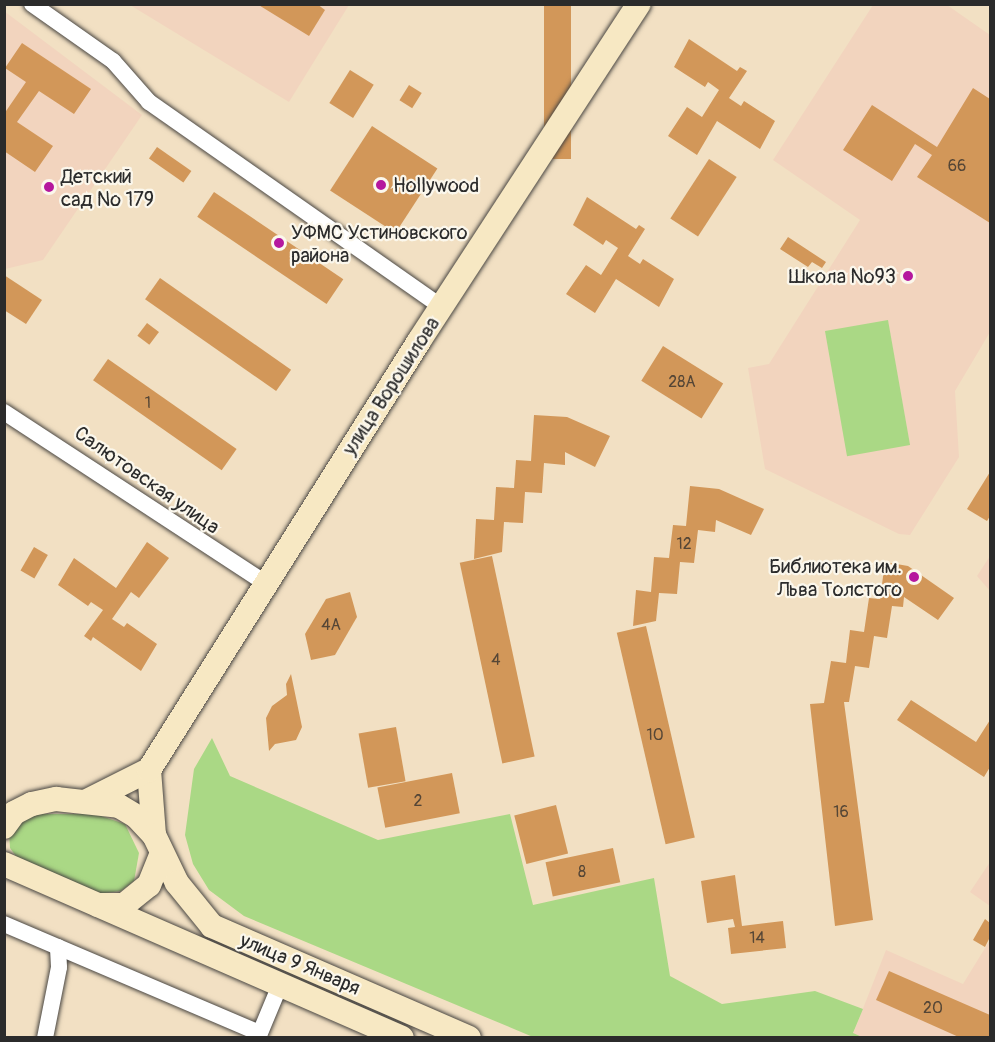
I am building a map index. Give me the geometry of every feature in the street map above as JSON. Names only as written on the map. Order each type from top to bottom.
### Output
[{"type":"main road","name":"улица Ворошилова","points":[[149,770],[265,583],[639,4]]},
{"type":"main road","points":[[87,801],[149,770],[157,845],[149,885],[124,905],[92,904]]},
{"type":"main road","points":[[4,797],[56,799]]},
{"type":"main road","points":[[4,827],[14,813],[32,804],[56,799]]},
{"type":"main road","name":"улица 9 Января","points":[[56,799],[118,806],[157,845],[212,926],[469,1038]]},
{"type":"main road","name":"улица 9 Января","points":[[8,862],[92,904],[402,1038]]},
{"type":"street","points":[[32,4],[113,61],[149,102],[442,307]]},
{"type":"street","name":"Салютовская улица","points":[[4,412],[265,583]]},
{"type":"street","points":[[4,924],[260,1033],[280,985]]},
{"type":"street","points":[[45,1038],[59,967],[58,948]]},
{"type":"shaded area","points":[[130,5],[349,5],[289,102]]},
{"type":"shaded area","name":"Школа №93","points":[[873,5],[947,5],[990,35],[990,332],[955,391],[959,457],[910,535],[899,534],[765,469],[748,368],[769,364],[860,220],[773,160]]},
{"type":"shaded area","name":"Детский сад № 179","points":[[4,11],[142,115],[43,260],[5,269]]},
{"type":"shaded area","points":[[990,556],[990,591],[977,576]]},
{"type":"shaded area","points":[[990,862],[990,906],[970,892]]},
{"type":"shaded area","points":[[990,940],[990,1037],[862,1038],[853,1034],[886,950],[963,984]]},
{"type":"green space","points":[[888,320],[910,445],[847,456],[825,331]]},
{"type":"green space","points":[[212,738],[230,776],[378,840],[510,814],[533,905],[654,878],[670,976],[722,1004],[815,991],[863,1009],[853,1033],[862,1037],[533,1037],[244,916],[209,890],[193,864],[185,835],[194,769]]},
{"type":"green space","points":[[41,814],[95,814],[125,824],[139,853],[134,881],[121,891],[97,894],[18,859],[10,848],[9,833],[17,821]]},
{"type":"building","points":[[257,4],[317,4],[325,10],[309,36]]},
{"type":"building","points":[[544,4],[571,4],[571,159],[544,159]]},
{"type":"building","points":[[689,39],[737,71],[740,67],[747,71],[729,98],[741,106],[744,101],[775,121],[760,149],[717,121],[697,155],[668,136],[687,107],[702,117],[719,90],[708,82],[705,87],[674,67]]},
{"type":"building","points":[[22,43],[91,89],[74,114],[39,91],[17,122],[53,146],[35,172],[4,151],[4,114],[26,82],[5,68]]},
{"type":"building","points":[[350,70],[374,85],[353,118],[329,103]]},
{"type":"building","points":[[409,85],[422,93],[412,108],[399,100]]},
{"type":"building","points":[[973,88],[990,99],[990,223],[917,177],[932,155],[915,144],[892,181],[843,150],[872,105],[937,147]]},
{"type":"building","points":[[372,126],[437,168],[395,233],[330,191]]},
{"type":"building","points":[[157,147],[191,171],[183,183],[149,158]]},
{"type":"building","points":[[709,159],[737,177],[698,237],[670,219]]},
{"type":"building","points":[[214,192],[343,279],[327,304],[197,217]]},
{"type":"building","points":[[587,197],[636,229],[639,225],[645,229],[628,256],[640,264],[643,259],[674,279],[659,307],[616,279],[595,313],[566,294],[586,265],[601,275],[618,248],[606,240],[603,245],[573,225]]},
{"type":"building","points":[[788,237],[826,262],[822,268],[812,262],[808,267],[780,249]]},
{"type":"building","points":[[4,275],[42,300],[26,324],[4,310]]},
{"type":"building","points":[[160,278],[291,370],[276,391],[145,299]]},
{"type":"building","points":[[147,323],[159,332],[149,345],[137,336]]},
{"type":"building","points":[[663,346],[723,384],[701,418],[641,381]]},
{"type":"building","points":[[108,359],[237,449],[222,470],[93,380]]},
{"type":"building","points":[[534,415],[567,417],[610,436],[595,467],[565,452],[565,465],[544,463],[542,493],[525,492],[523,523],[504,522],[502,552],[474,559],[476,519],[494,520],[496,487],[514,488],[516,460],[531,461]]},
{"type":"building","points":[[990,472],[990,516],[987,521],[967,509]]},
{"type":"building","points":[[690,486],[719,489],[764,509],[751,535],[716,520],[715,532],[698,530],[694,563],[680,562],[677,594],[659,593],[656,621],[633,626],[636,590],[651,592],[654,557],[669,558],[673,525],[686,526]]},
{"type":"building","points":[[147,542],[169,558],[139,598],[131,592],[112,619],[124,627],[127,623],[157,644],[141,671],[93,637],[91,641],[84,636],[103,610],[91,602],[88,606],[58,585],[74,558],[116,588]]},
{"type":"building","points":[[34,547],[48,555],[34,578],[20,570]]},
{"type":"building","points":[[492,556],[535,757],[502,763],[460,563]]},
{"type":"building","points":[[885,562],[908,566],[954,598],[938,620],[904,597],[903,607],[892,606],[887,638],[874,636],[869,668],[855,666],[849,702],[844,702],[873,920],[835,926],[810,704],[824,703],[831,661],[846,663],[850,630],[864,632],[869,598],[880,599]]},
{"type":"building","points":[[350,592],[357,617],[335,655],[311,660],[305,634],[326,599]]},
{"type":"building","points":[[646,626],[695,837],[666,844],[617,633]]},
{"type":"building","points":[[291,674],[302,727],[296,740],[275,744],[269,751],[266,718],[272,706],[287,695],[286,684]]},
{"type":"building","points":[[911,700],[976,742],[990,720],[990,767],[984,777],[897,720]]},
{"type":"building","points":[[396,727],[406,781],[368,788],[359,734]]},
{"type":"building","points":[[452,773],[460,813],[385,828],[377,788]]},
{"type":"building","points":[[556,805],[568,854],[526,864],[514,815]]},
{"type":"building","points":[[613,848],[620,882],[553,897],[546,862]]},
{"type":"building","points":[[735,875],[742,926],[783,921],[786,948],[731,954],[728,928],[735,927],[733,919],[707,923],[701,881]]},
{"type":"building","points":[[985,919],[990,923],[990,937],[985,947],[973,940]]},
{"type":"building","points":[[889,971],[990,1015],[990,1038],[961,1038],[876,1000]]},
{"type":"place","name":"Hollywood","points":[[381,185]]},
{"type":"place","name":"Детский сад № 179","points":[[49,187]]},
{"type":"place","name":"УФМС Устиновского района","points":[[279,243]]},
{"type":"place","name":"Школа №93","points":[[908,276]]},
{"type":"place","name":"Библиотека им. Льва Толстого","points":[[914,577]]}]
